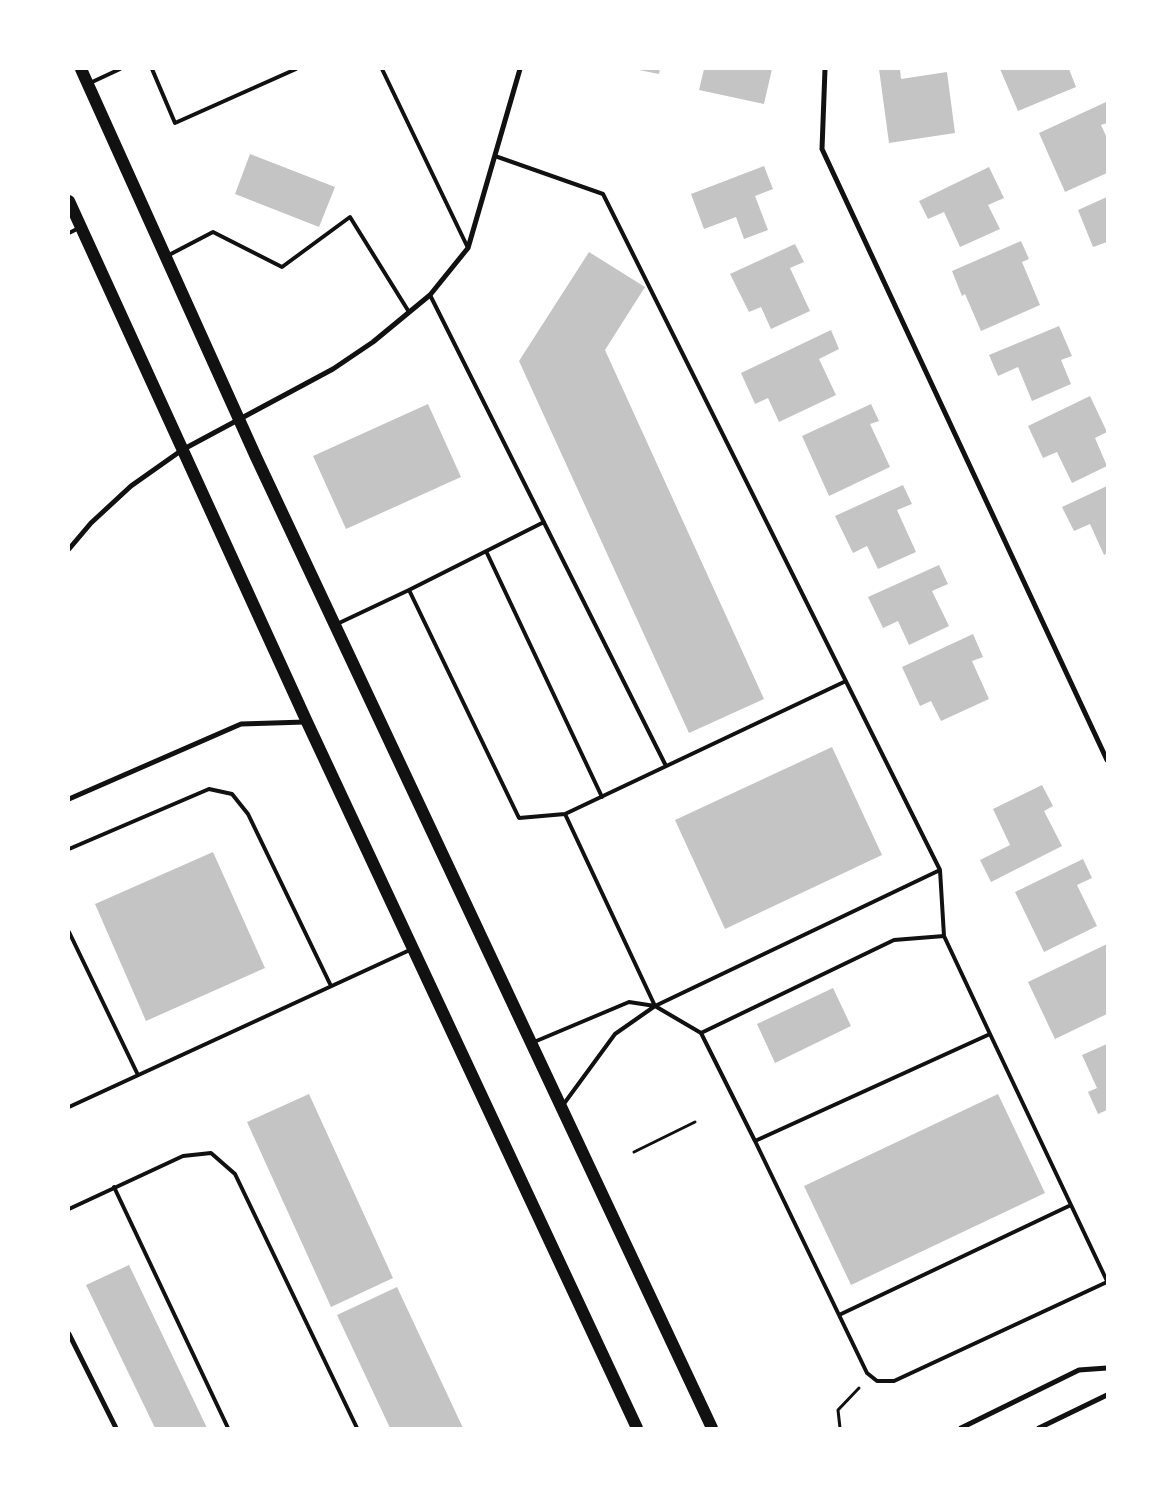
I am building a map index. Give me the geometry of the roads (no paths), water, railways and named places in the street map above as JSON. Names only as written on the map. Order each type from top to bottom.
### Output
[{"type":"main road","points":[[81,69],[335,625],[712,1428]]},
{"type":"main road","points":[[69,201],[307,722],[637,1428]]},
{"type":"street","points":[[69,549],[91,523],[131,486],[182,450],[332,369],[373,342],[430,295],[468,248],[520,69]]},
{"type":"street","points":[[825,69],[822,149],[1107,760]]},
{"type":"street","points":[[69,799],[241,724],[307,722]]},
{"type":"street","points":[[69,1334],[116,1428]]},
{"type":"street","points":[[961,1428],[1079,1370],[1107,1368]]},
{"type":"street","points":[[1039,1428],[1107,1395]]},
{"type":"lane","points":[[88,84],[120,69]]},
{"type":"lane","points":[[152,69],[175,123],[296,69]]},
{"type":"lane","points":[[382,69],[468,248]]},
{"type":"lane","points":[[495,156],[603,194],[940,870],[944,936],[1107,1282],[894,1381],[877,1381],[867,1372],[701,1033],[655,1006],[629,1002],[532,1043]]},
{"type":"lane","points":[[166,256],[213,232],[282,267],[350,217],[410,312]]},
{"type":"lane","points":[[69,233],[81,227]]},
{"type":"lane","points":[[430,295],[666,766]]},
{"type":"lane","points":[[335,625],[544,522]]},
{"type":"lane","points":[[486,551],[602,797]]},
{"type":"lane","points":[[409,590],[518,818],[565,814],[846,681]]},
{"type":"lane","points":[[69,849],[209,789],[232,794],[248,814],[331,986]]},
{"type":"lane","points":[[565,814],[655,1006]]},
{"type":"lane","points":[[562,1107],[615,1034],[655,1006],[940,870]]},
{"type":"lane","points":[[69,932],[138,1075]]},
{"type":"lane","points":[[701,1033],[894,940],[944,936]]},
{"type":"lane","points":[[69,1107],[413,948]]},
{"type":"lane","points":[[755,1141],[990,1034]]},
{"type":"lane","points":[[69,1209],[183,1156],[211,1153],[235,1174],[357,1428]]},
{"type":"lane","points":[[114,1188],[228,1428]]},
{"type":"lane","points":[[839,1315],[1071,1205]]}]
